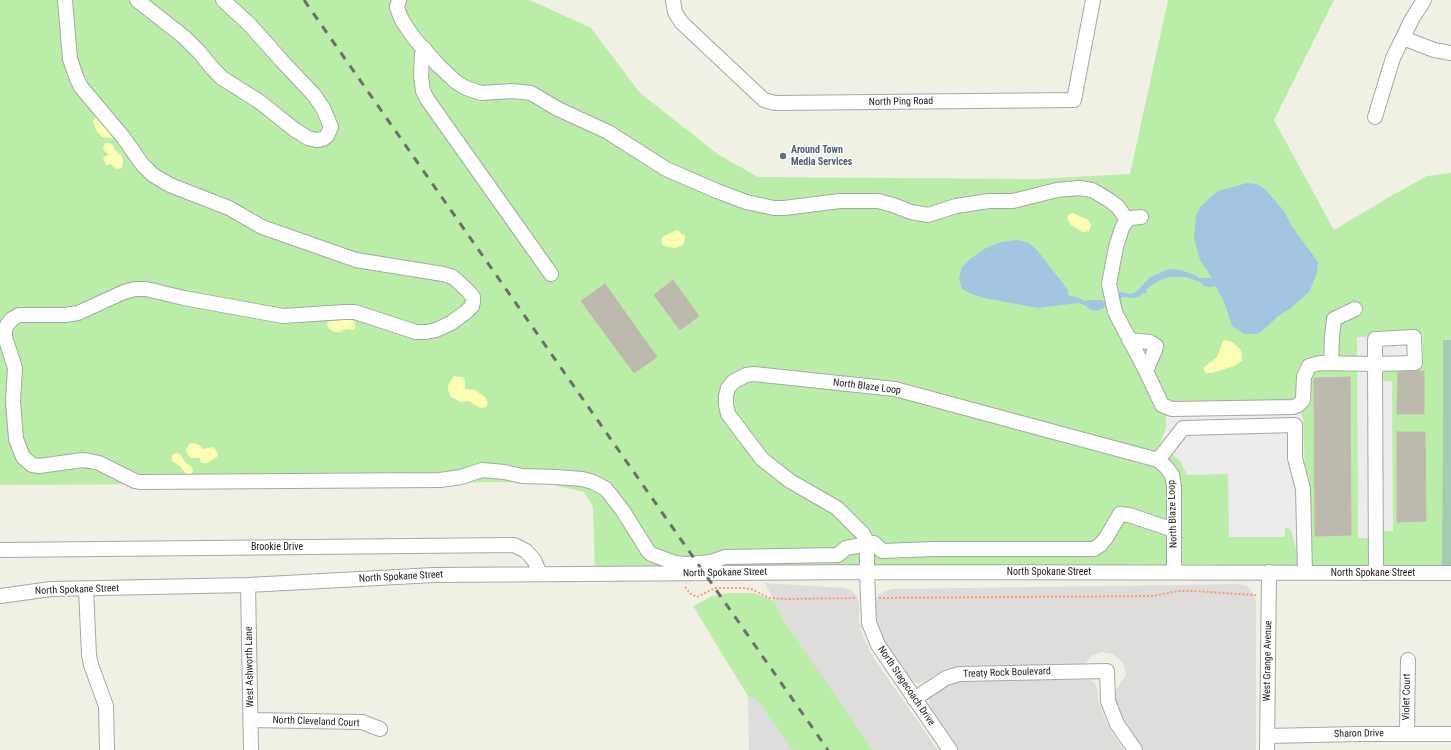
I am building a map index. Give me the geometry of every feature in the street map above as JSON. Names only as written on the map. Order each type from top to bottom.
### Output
[{"type":"street","points":[[65,0],[70,59],[77,79],[81,87],[123,137],[142,164],[153,176],[170,185],[229,208],[262,227],[356,260],[443,274],[453,278],[468,291],[473,297],[473,302],[472,306],[466,312],[451,323],[436,330],[426,332],[416,332],[355,312],[283,316],[184,298],[146,289],[135,289],[124,292],[78,313],[65,315],[19,315],[12,319],[7,325],[5,336],[15,368],[13,401],[16,439],[20,452],[28,462],[39,466],[83,460],[90,461],[99,463],[134,481],[140,482],[446,479],[461,478],[482,470],[504,472],[522,476],[556,477],[593,482],[606,489],[623,510],[648,551],[655,556],[676,563],[686,564],[711,562],[725,557],[838,555],[846,548],[874,543],[882,551],[934,549],[1094,549],[1106,538],[1120,514],[1128,515],[1174,530]]},
{"type":"street","points":[[137,0],[184,37],[222,78],[260,102],[294,130],[308,138],[316,140],[323,139],[327,136],[331,127],[323,108],[314,95],[250,25],[223,0]]},
{"type":"street","points":[[399,0],[398,9],[403,22],[414,38],[438,65],[456,82],[466,88],[480,93],[512,91],[531,93],[558,109],[608,132],[666,169],[731,197],[761,205],[784,208],[840,201],[878,201],[911,212],[928,214],[956,206],[989,201],[1014,201],[1057,190],[1079,188],[1092,190],[1134,218],[1124,223],[1119,235],[1111,266],[1109,284],[1115,312],[1162,405],[1172,409],[1293,407],[1298,405],[1303,400],[1304,377],[1309,366],[1320,363],[1375,364],[1376,573]]},
{"type":"street","name":"North Ping Road","points":[[673,0],[675,12],[681,22],[764,100],[776,103],[1074,100],[1093,0]]},
{"type":"street","points":[[1374,117],[1394,58],[1412,19],[1424,0]]},
{"type":"street","points":[[1403,38],[1434,50],[1451,53]]},
{"type":"street","points":[[425,49],[422,54],[420,76],[423,91],[427,99],[551,274]]},
{"type":"street","points":[[1331,363],[1334,320],[1355,309]]},
{"type":"street","points":[[1129,340],[1150,342],[1156,346],[1156,350],[1146,371]]},
{"type":"street","name":"North Blaze Loop","points":[[867,545],[863,534],[837,508],[790,481],[762,459],[728,414],[726,396],[728,388],[733,382],[746,375],[754,374],[895,389],[1158,460],[1172,475],[1174,486],[1174,572]]},
{"type":"street","points":[[1158,460],[1183,428],[1295,425],[1295,458],[1303,489],[1305,572]]},
{"type":"street","points":[[867,545],[867,572]]},
{"type":"street","name":"Brookie Drive","points":[[0,550],[514,546],[526,551],[534,560],[540,574]]},
{"type":"street","name":"North Spokane Street","points":[[0,596],[51,589],[248,585],[434,575],[867,572],[1451,573]]},
{"type":"street","name":"North Stagecoach Drive","points":[[867,572],[869,623],[878,645],[950,750]]},
{"type":"street","name":"West Grange Avenue","points":[[1267,750],[1269,572]]},
{"type":"street","name":"West Ashworth Lane","points":[[248,585],[251,750]]},
{"type":"street","points":[[86,589],[89,655],[91,665],[106,706],[107,750]]},
{"type":"street","name":"Violet Court","points":[[1407,734],[1408,660]]},
{"type":"street","name":"Treaty Rock Boulevard","points":[[914,699],[946,678],[959,674],[1107,671],[1108,701],[1117,724],[1135,750]]},
{"type":"street","name":"North Cleveland Court","points":[[251,720],[362,722],[380,729]]},
{"type":"street","name":"Sharon Drive","points":[[1267,736],[1451,734]]},
{"type":"path","points":[[685,587],[691,594],[696,596],[715,588],[729,588],[751,589],[769,598],[785,600],[1153,596],[1179,591],[1269,596]]},
{"type":"shaded area","points":[[0,0],[530,0],[591,28],[640,93],[719,155],[758,177],[1036,179],[1130,174],[1168,0],[1334,0],[1274,120],[1334,230],[1427,176],[1451,173],[1451,340],[1443,341],[1442,574],[595,574],[593,507],[584,492],[540,482],[0,485]]},
{"type":"shaded area","points":[[1423,334],[1423,367],[1389,367],[1383,374],[1383,381],[1392,382],[1393,531],[1385,531],[1383,533],[1383,557],[1371,557],[1369,538],[1358,538],[1357,337]]},
{"type":"shaded area","points":[[1443,340],[1451,340],[1451,573],[1442,574]]},
{"type":"shaded area","points":[[1295,410],[1302,414],[1303,419],[1305,472],[1309,476],[1311,555],[1297,554],[1291,530],[1288,528],[1285,528],[1285,537],[1229,537],[1228,474],[1187,475],[1180,461],[1159,446],[1166,428],[1166,412]]},
{"type":"shaded area","points":[[765,583],[844,588],[851,590],[857,596],[859,602],[859,621],[862,633],[873,657],[938,750],[870,750],[784,621]]},
{"type":"shaded area","points":[[1239,584],[1247,586],[1254,595],[1256,603],[1256,750],[1141,750],[1127,729],[1118,710],[1115,698],[1116,690],[1126,675],[1124,664],[1113,654],[1101,652],[1091,656],[1086,663],[1079,665],[967,666],[946,669],[919,684],[912,681],[889,652],[879,632],[874,612],[874,602],[879,594],[893,589]]},
{"type":"shaded area","points":[[730,593],[754,593],[774,601],[784,621],[873,750],[793,750],[755,697],[749,698],[693,606],[712,596]]},
{"type":"shaded area","points":[[973,680],[1090,680],[1094,682],[1097,688],[1099,702],[1105,719],[1124,750],[959,750],[929,708],[929,698],[945,687],[957,682]]},
{"type":"shaded area","points":[[748,696],[750,698],[755,696],[793,750],[749,750]]},
{"type":"sand","points":[[96,117],[109,129],[113,135],[113,138],[102,137],[97,132],[93,121]]},
{"type":"sand","points":[[105,143],[112,144],[115,150],[121,155],[123,160],[122,168],[116,169],[111,164],[106,165],[103,157],[109,155],[103,149]]},
{"type":"sand","points":[[1073,213],[1088,220],[1091,225],[1089,231],[1083,232],[1071,225],[1067,218],[1069,214]]},
{"type":"sand","points":[[677,230],[685,236],[683,245],[675,248],[663,246],[661,242],[662,237]]},
{"type":"sand","points":[[344,317],[352,319],[354,322],[354,330],[346,329],[340,332],[334,332],[328,328],[327,324],[329,321],[337,321]]},
{"type":"sand","points":[[1224,340],[1232,342],[1240,349],[1242,361],[1234,366],[1212,373],[1206,373],[1203,368],[1217,357]]},
{"type":"sand","points":[[454,376],[463,377],[465,380],[465,389],[475,390],[485,397],[488,403],[486,407],[480,408],[469,401],[461,402],[451,397],[448,390],[448,385]]},
{"type":"sand","points":[[190,443],[198,444],[203,449],[214,447],[218,454],[217,457],[207,463],[201,463],[200,458],[191,458],[187,454],[186,449]]},
{"type":"sand","points":[[176,453],[180,454],[185,462],[192,467],[192,474],[186,474],[180,466],[172,461],[172,455]]},
{"type":"water","points":[[1247,183],[1257,184],[1265,189],[1284,211],[1293,228],[1318,262],[1317,273],[1309,292],[1258,334],[1244,334],[1232,326],[1226,307],[1216,286],[1203,286],[1202,283],[1189,278],[1169,277],[1160,280],[1149,287],[1146,290],[1147,292],[1139,297],[1123,297],[1117,302],[1115,297],[1120,292],[1131,294],[1136,292],[1150,277],[1169,269],[1180,270],[1195,275],[1199,278],[1212,278],[1200,260],[1194,239],[1196,215],[1201,206],[1218,191]]},
{"type":"water","points":[[1017,240],[1029,243],[1037,250],[1068,290],[1068,295],[1085,301],[1102,300],[1105,303],[1104,308],[1097,311],[1091,310],[1078,303],[1038,308],[984,298],[962,289],[959,278],[962,267],[970,259],[986,248],[1001,242]]},
{"type":"building","points":[[673,280],[699,316],[680,330],[654,295]]},
{"type":"building","points":[[605,284],[657,357],[634,373],[581,301]]},
{"type":"building","points":[[1424,371],[1424,414],[1397,414],[1398,372]]},
{"type":"building","points":[[1350,377],[1351,535],[1315,536],[1314,378]]},
{"type":"building","points":[[1397,432],[1425,432],[1426,521],[1397,522]]},
{"type":"railway","points":[[304,0],[828,750]]},
{"type":"place","name":"Around Town Media Services","points":[[783,156]]}]
